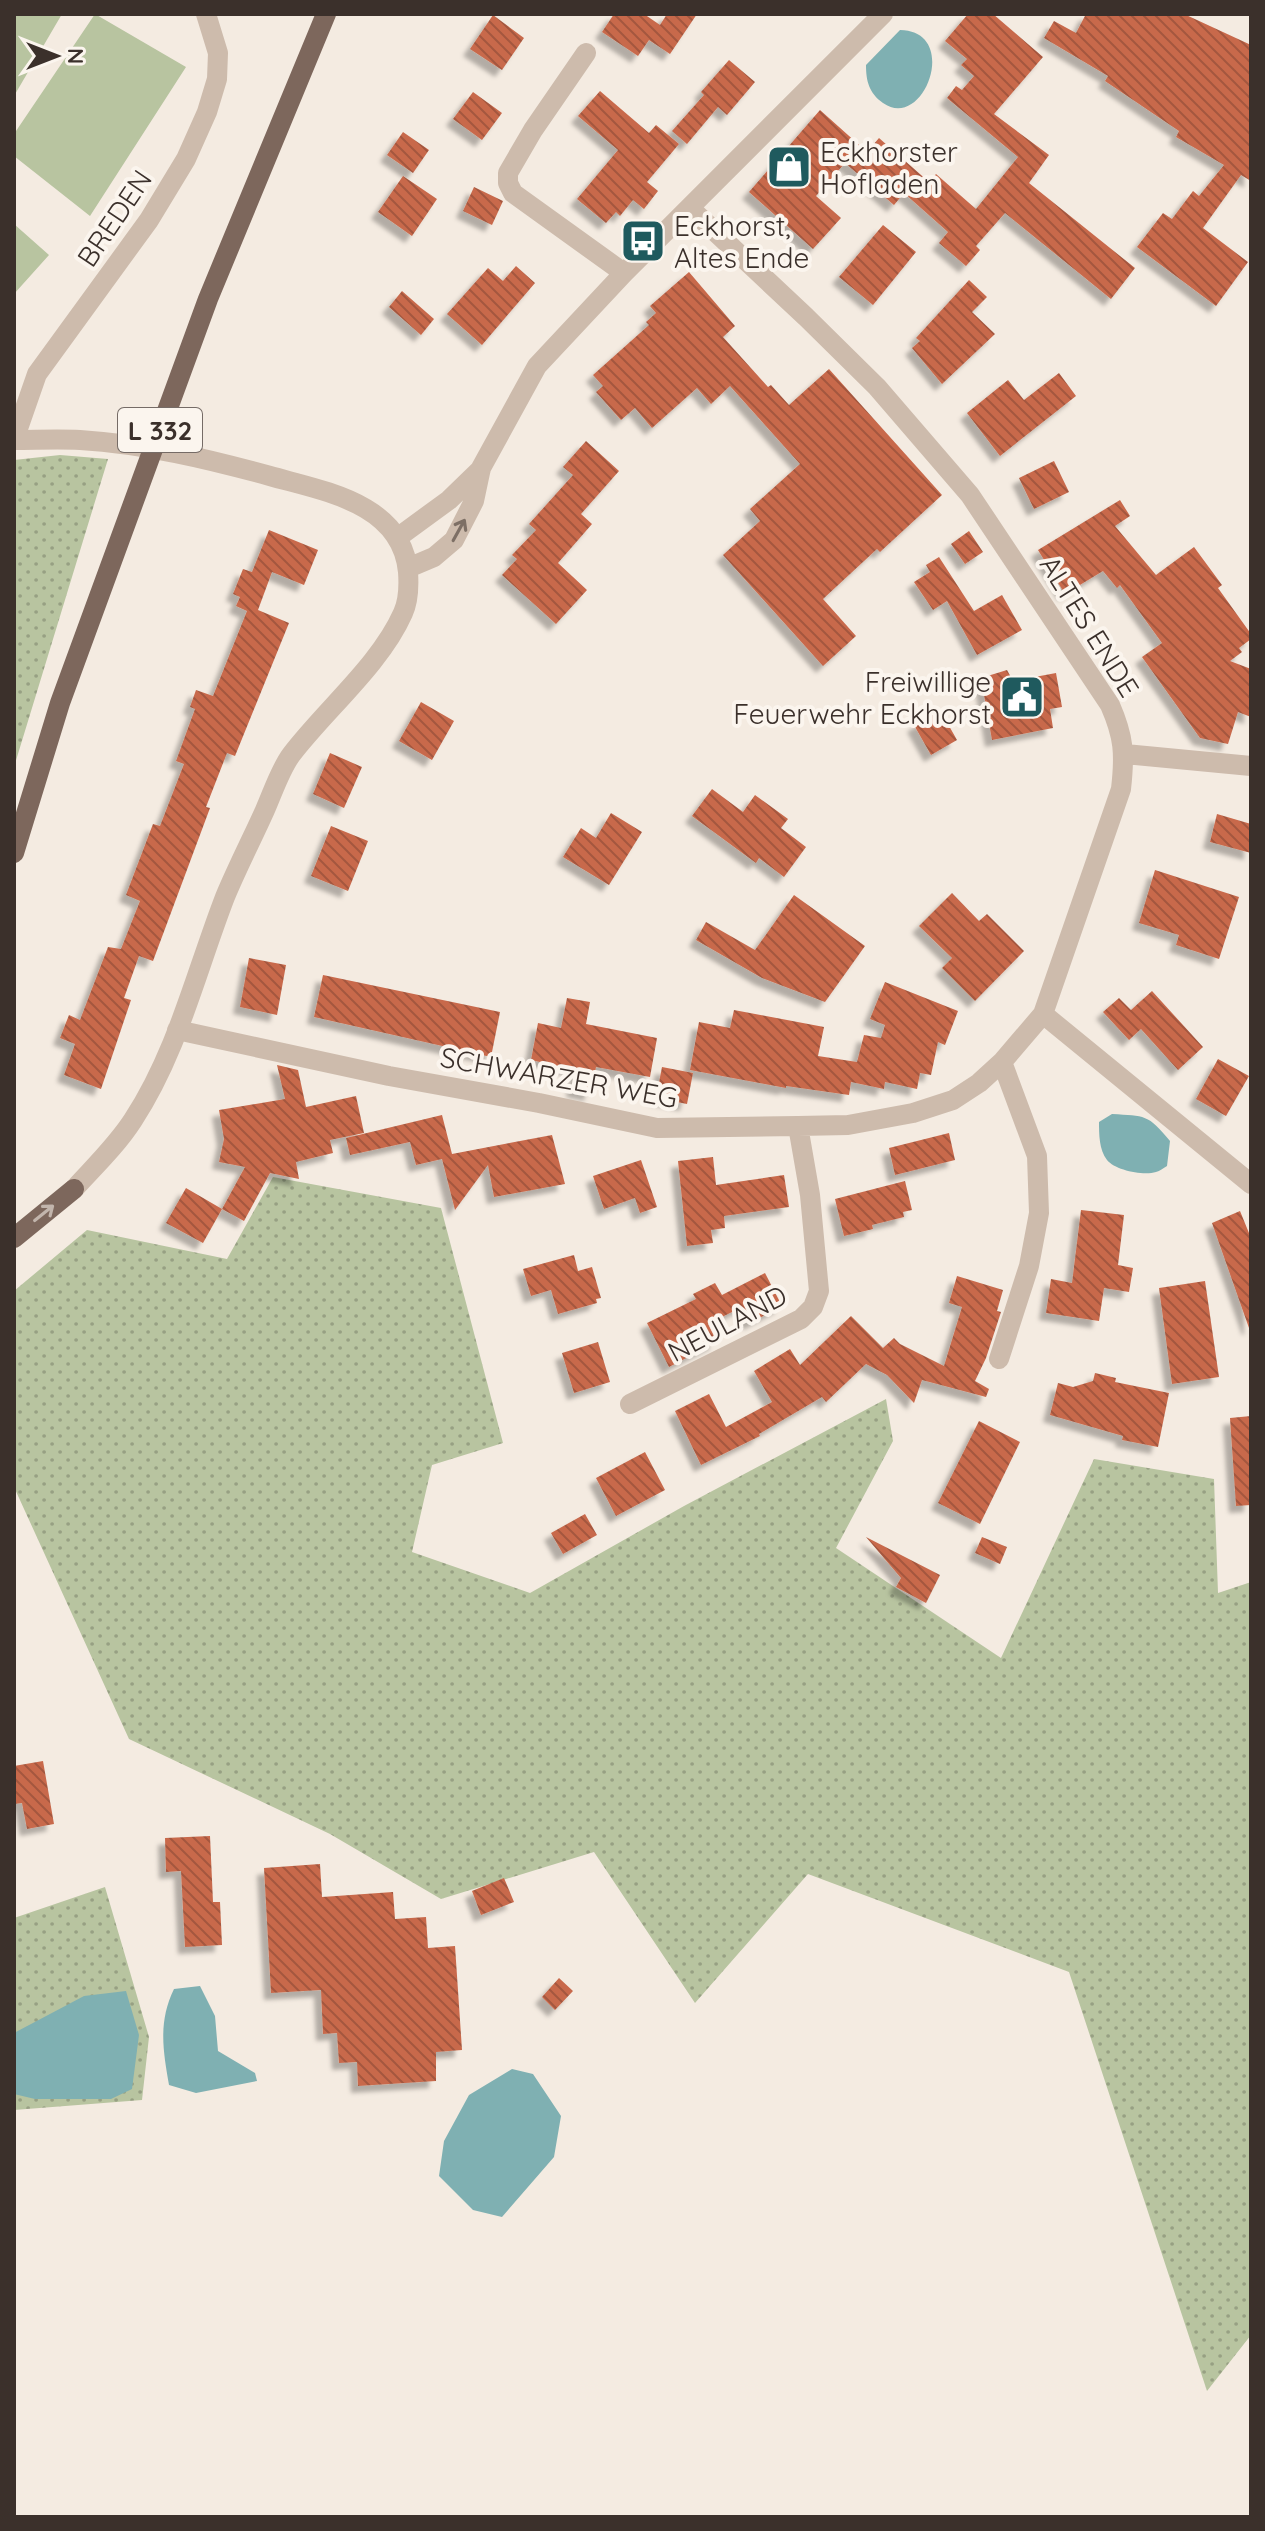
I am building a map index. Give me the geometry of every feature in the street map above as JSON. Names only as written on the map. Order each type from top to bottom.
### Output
[{"type":"main road","name":"L 332","points":[[14,853],[60,703],[208,299],[326,14]]},
{"type":"main road","points":[[14,1238],[74,1189]]},
{"type":"street","name":"BREDEN","points":[[14,440],[37,374],[149,220],[186,159],[202,124],[217,79],[218,53],[206,14]]},
{"type":"street","points":[[397,538],[449,500],[481,468],[537,366],[624,273],[883,14]]},
{"type":"street","points":[[586,53],[533,130],[508,173],[508,183],[513,193],[624,273]]},
{"type":"street","name":"ALTES ENDE","points":[[691,209],[877,387],[970,495],[1110,705],[1120,727],[1125,754],[1121,789],[1043,1014]]},
{"type":"street","points":[[14,440],[79,440],[146,447],[211,460],[340,496],[365,507],[386,523],[397,538],[408,568],[409,590],[404,611],[393,632],[346,694],[289,757],[226,895],[177,1030],[153,1084],[132,1122],[74,1189]]},
{"type":"street","points":[[408,568],[434,557],[454,540],[474,501],[481,468]]},
{"type":"street","points":[[1125,754],[1251,766]]},
{"type":"street","points":[[1043,1014],[1251,1184]]},
{"type":"street","name":"SCHWARZER WEG","points":[[177,1030],[389,1076],[657,1128],[798,1126],[848,1125],[913,1113],[953,1100],[979,1083],[1002,1062],[1043,1014]]},
{"type":"street","points":[[999,1359],[1029,1266],[1039,1213],[1037,1156],[1002,1062]]},
{"type":"street","name":"NEULAND","points":[[630,1404],[801,1319],[813,1307],[819,1291],[819,1275],[798,1126]]},
{"type":"green space","points":[[14,14],[62,14],[14,96]]},
{"type":"green space","points":[[95,14],[186,67],[90,216],[14,156],[14,134]]},
{"type":"green space","points":[[14,224],[49,255],[14,294]]},
{"type":"green space","points":[[60,455],[108,459],[14,767],[14,460]]},
{"type":"green space","points":[[273,1177],[441,1208],[503,1443],[432,1465],[412,1552],[530,1593],[684,1506],[886,1399],[893,1441],[836,1548],[1001,1658],[1094,1459],[1214,1479],[1218,1593],[1251,1582],[1251,2335],[1207,2391],[1069,1972],[808,1874],[695,2003],[594,1852],[441,1899],[330,1834],[129,1739],[14,1487],[14,1291],[87,1230],[227,1259]]},
{"type":"green space","points":[[105,1887],[149,2037],[142,2100],[14,2110],[14,1918]]},
{"type":"water","points":[[900,30],[918,35],[929,46],[932,61],[930,78],[922,93],[912,104],[898,108],[883,103],[871,91],[866,65]]},
{"type":"water","points":[[1112,1114],[1139,1116],[1151,1121],[1170,1141],[1167,1166],[1156,1172],[1137,1173],[1111,1164],[1101,1147],[1099,1122]]},
{"type":"water","points":[[200,1986],[215,2016],[218,2051],[255,2073],[257,2081],[196,2093],[169,2085],[163,2036],[169,2001],[174,1989]]},
{"type":"water","points":[[126,1991],[139,2035],[132,2089],[111,2099],[35,2099],[14,2094],[14,2033],[84,1996]]},
{"type":"water","points":[[512,2069],[533,2074],[561,2116],[554,2157],[502,2217],[473,2210],[439,2176],[444,2141],[469,2095]]},
{"type":"building","points":[[614,14],[644,14],[660,25],[667,14],[697,14],[670,54],[649,40],[638,56],[602,32]]},
{"type":"building","points":[[968,14],[993,14],[1043,57],[994,114],[1049,155],[1029,183],[1135,268],[1111,299],[1005,213],[976,246],[980,250],[966,266],[939,243],[948,232],[904,193],[894,205],[845,163],[816,196],[841,218],[813,249],[749,192],[820,110],[867,152],[879,138],[929,182],[936,174],[976,209],[1018,157],[947,98],[956,86],[962,90],[974,76],[961,65],[967,59],[945,41]]},
{"type":"building","points":[[1086,14],[1184,14],[1251,45],[1251,181],[1241,175],[1203,228],[1248,262],[1216,306],[1137,247],[1163,213],[1172,219],[1193,191],[1199,196],[1224,165],[1176,137],[1179,131],[1105,81],[1108,76],[1044,38],[1054,21],[1076,33]]},
{"type":"building","points":[[493,15],[524,38],[502,70],[470,49]]},
{"type":"building","points":[[729,60],[755,82],[727,115],[718,107],[687,144],[672,131],[704,95],[701,92]]},
{"type":"building","points":[[600,91],[649,133],[656,125],[679,144],[647,182],[658,191],[644,209],[633,200],[620,216],[616,212],[606,223],[577,199],[618,150],[578,116]]},
{"type":"building","points":[[473,92],[502,113],[482,140],[453,119]]},
{"type":"building","points":[[403,132],[429,150],[413,173],[387,155]]},
{"type":"building","points":[[403,176],[437,199],[412,236],[378,212]]},
{"type":"building","points":[[474,187],[503,201],[492,225],[463,211]]},
{"type":"building","points":[[883,225],[916,252],[873,305],[839,277]]},
{"type":"building","points":[[516,266],[535,283],[482,345],[447,314],[488,268],[503,281]]},
{"type":"building","points":[[689,272],[735,326],[723,337],[768,387],[771,385],[789,405],[829,369],[942,495],[823,599],[856,636],[823,666],[723,555],[760,521],[750,509],[800,464],[730,386],[711,404],[697,388],[652,428],[635,408],[621,420],[596,392],[603,386],[593,375],[649,325],[646,322],[656,313],[650,306]]},
{"type":"building","points":[[969,280],[987,297],[972,312],[995,334],[942,384],[912,348],[920,341],[916,338]]},
{"type":"building","points":[[402,291],[434,319],[421,335],[389,307]]},
{"type":"building","points":[[1059,373],[1076,396],[1000,456],[967,413],[1008,380],[1024,400]]},
{"type":"building","points":[[586,441],[619,471],[581,514],[592,524],[558,563],[587,590],[556,624],[502,575],[517,559],[512,555],[536,530],[529,524],[573,475],[563,467]]},
{"type":"building","points":[[1054,461],[1069,492],[1034,509],[1019,478]]},
{"type":"building","points":[[1120,500],[1130,516],[1115,526],[1156,575],[1194,547],[1222,585],[1218,588],[1251,634],[1251,639],[1239,648],[1242,652],[1230,661],[1251,669],[1251,717],[1238,712],[1228,744],[1200,738],[1142,657],[1162,643],[1120,585],[1117,588],[1103,571],[1065,594],[1038,550]]},
{"type":"building","points":[[269,530],[318,550],[304,585],[272,572],[258,610],[289,623],[235,756],[227,753],[206,807],[210,808],[153,961],[139,956],[124,998],[131,1000],[101,1089],[64,1075],[75,1044],[60,1038],[69,1015],[80,1020],[108,947],[121,949],[140,901],[126,895],[153,824],[160,826],[184,764],[176,761],[195,709],[190,707],[196,690],[213,696],[247,611],[236,606],[240,597],[233,594],[243,569],[252,572]]},
{"type":"building","points":[[969,531],[983,552],[965,564],[951,544]]},
{"type":"building","points":[[939,557],[974,611],[1002,595],[1022,630],[977,655],[947,601],[933,610],[914,582],[930,572],[926,565]]},
{"type":"building","name":"Freiwillige Feuerwehr Eckhorst","points":[[1007,670],[1013,681],[1056,673],[1062,707],[1050,709],[1053,728],[992,740],[981,678]]},
{"type":"building","points":[[421,702],[454,721],[432,760],[399,741]]},
{"type":"building","points":[[940,710],[957,740],[931,755],[914,725]]},
{"type":"building","points":[[330,753],[362,767],[344,808],[313,794]]},
{"type":"building","points":[[712,789],[743,812],[755,795],[788,819],[781,828],[806,847],[784,877],[759,858],[756,863],[692,816]]},
{"type":"building","points":[[611,813],[642,832],[609,885],[563,857],[581,828],[596,838]]},
{"type":"building","points":[[1217,814],[1251,824],[1251,853],[1210,842]]},
{"type":"building","points":[[331,826],[368,841],[348,891],[311,876]]},
{"type":"building","points":[[1155,870],[1239,897],[1219,959],[1176,945],[1179,935],[1139,923]]},
{"type":"building","points":[[952,893],[979,921],[987,914],[1024,951],[975,1001],[942,968],[952,958],[919,926]]},
{"type":"building","points":[[794,895],[865,946],[825,1002],[762,978],[696,940],[706,922],[755,950]]},
{"type":"building","points":[[249,958],[286,965],[277,1015],[240,1007]]},
{"type":"building","points":[[323,975],[500,1012],[491,1057],[314,1017]]},
{"type":"building","points":[[885,982],[958,1011],[945,1045],[938,1042],[931,1075],[920,1073],[917,1089],[885,1082],[884,1089],[851,1082],[849,1095],[786,1088],[690,1070],[699,1022],[730,1028],[734,1010],[824,1027],[818,1056],[857,1062],[864,1035],[881,1038],[885,1025],[870,1019]]},
{"type":"building","points":[[1152,991],[1203,1047],[1178,1070],[1141,1029],[1129,1040],[1103,1012],[1119,998],[1131,1010]]},
{"type":"building","points":[[567,998],[590,1002],[586,1024],[657,1038],[650,1077],[596,1067],[591,1094],[573,1090],[577,1070],[531,1060],[538,1023],[561,1028]]},
{"type":"building","points":[[1218,1059],[1249,1076],[1226,1116],[1196,1099]]},
{"type":"building","points":[[277,1065],[298,1070],[306,1107],[356,1096],[364,1133],[330,1140],[333,1153],[296,1162],[299,1179],[270,1173],[244,1221],[222,1209],[245,1167],[219,1162],[224,1139],[219,1110],[285,1099]]},
{"type":"building","points":[[662,1067],[693,1073],[687,1104],[656,1098]]},
{"type":"building","points":[[442,1115],[452,1154],[552,1135],[565,1184],[494,1197],[488,1165],[455,1210],[442,1159],[416,1165],[410,1142],[350,1155],[346,1138]]},
{"type":"building","points":[[949,1133],[955,1160],[895,1175],[889,1148]]},
{"type":"building","points":[[713,1157],[716,1185],[784,1175],[789,1207],[724,1216],[725,1228],[711,1230],[713,1243],[687,1246],[678,1161]]},
{"type":"building","points":[[641,1160],[657,1207],[640,1213],[635,1198],[604,1209],[593,1176]]},
{"type":"building","points":[[905,1181],[912,1210],[903,1212],[904,1217],[872,1225],[873,1229],[844,1236],[835,1199]]},
{"type":"building","points":[[186,1188],[222,1209],[203,1243],[166,1223]]},
{"type":"building","points":[[1081,1210],[1124,1215],[1118,1265],[1133,1268],[1129,1292],[1104,1288],[1099,1321],[1046,1313],[1051,1279],[1072,1283]]},
{"type":"building","points":[[1240,1211],[1251,1238],[1251,1328],[1212,1223]]},
{"type":"building","points":[[574,1255],[578,1271],[592,1267],[601,1298],[596,1299],[597,1303],[558,1314],[551,1290],[531,1296],[523,1269]]},
{"type":"building","points":[[765,1273],[782,1306],[750,1323],[742,1307],[708,1324],[717,1342],[669,1367],[647,1323],[696,1299],[693,1294],[715,1283],[722,1295]]},
{"type":"building","points":[[957,1276],[1003,1290],[997,1311],[1001,1312],[975,1381],[989,1389],[986,1397],[922,1380],[914,1403],[887,1375],[866,1364],[826,1402],[822,1397],[760,1436],[701,1465],[675,1411],[709,1394],[726,1427],[772,1402],[754,1371],[790,1349],[800,1365],[851,1316],[883,1348],[894,1338],[944,1366],[962,1307],[949,1303]]},
{"type":"building","points":[[1205,1281],[1219,1377],[1172,1384],[1159,1288]]},
{"type":"building","points":[[598,1342],[610,1382],[574,1393],[562,1353]]},
{"type":"building","points":[[1095,1373],[1116,1378],[1115,1382],[1169,1393],[1158,1447],[1122,1440],[1123,1436],[1050,1415],[1058,1383],[1073,1387],[1093,1381]]},
{"type":"building","points":[[1251,1416],[1251,1505],[1236,1506],[1230,1418]]},
{"type":"building","points":[[979,1421],[1020,1442],[980,1524],[938,1503]]},
{"type":"building","points":[[645,1452],[665,1490],[616,1516],[596,1478]]},
{"type":"building","points":[[585,1514],[597,1535],[563,1554],[551,1533]]},
{"type":"building","points":[[866,1537],[940,1575],[926,1603],[896,1587],[901,1578]]},
{"type":"building","points":[[982,1537],[1007,1547],[1000,1564],[975,1553]]},
{"type":"building","points":[[43,1761],[54,1824],[27,1829],[22,1803],[14,1804],[14,1766]]},
{"type":"building","points":[[210,1836],[213,1902],[220,1902],[222,1945],[185,1947],[181,1871],[166,1872],[165,1838]]},
{"type":"building","points":[[320,1864],[322,1897],[393,1892],[395,1919],[426,1917],[428,1948],[455,1946],[462,2050],[436,2052],[436,2081],[358,2086],[357,2062],[339,2063],[337,2033],[323,2034],[321,1990],[271,1993],[264,1868]]},
{"type":"building","points":[[504,1878],[514,1902],[481,1915],[472,1891]]},
{"type":"building","points":[[559,1978],[573,1991],[555,2010],[542,1997]]},
{"type":"place","name":"Eckhorster Hofladen","points":[[789,167]]},
{"type":"place","name":"Eckhorst, Altes Ende","points":[[643,241]]},
{"type":"place","name":"Freiwillige Feuerwehr Eckhorst","points":[[1022,697]]}]
